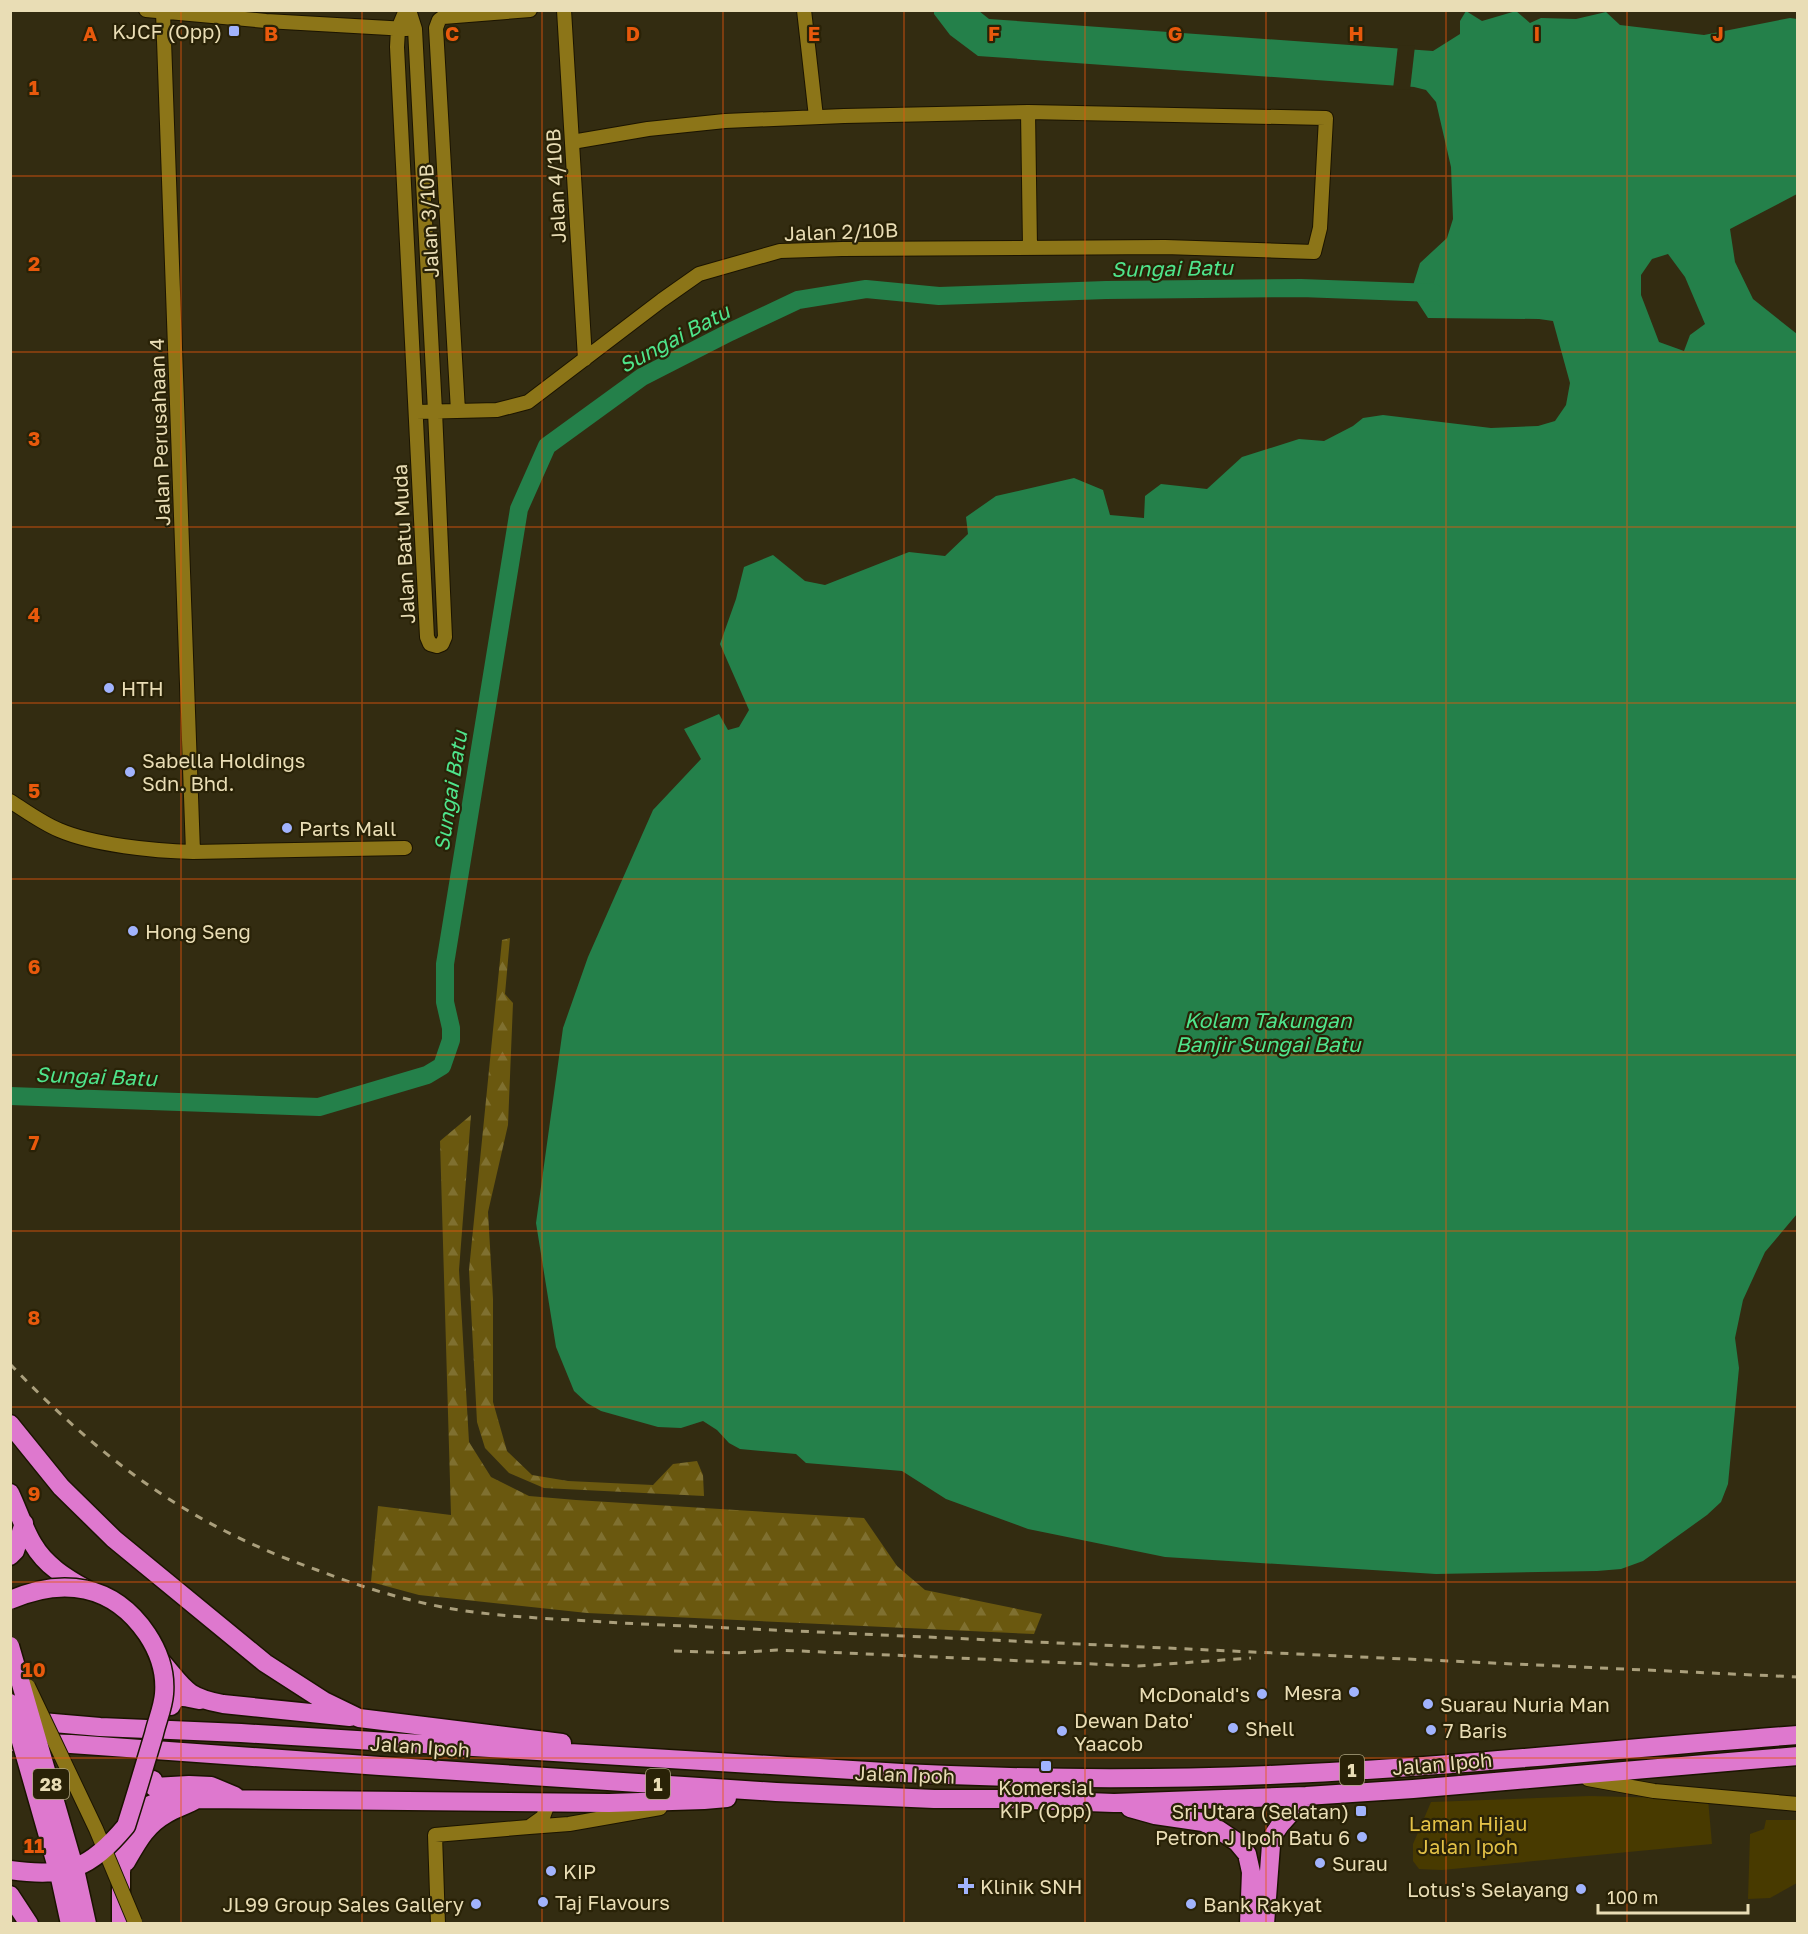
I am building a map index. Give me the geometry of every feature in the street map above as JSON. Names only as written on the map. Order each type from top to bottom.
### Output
[{"type":"highway","points":[[10,1424],[61,1487],[154,1574],[265,1663],[295,1684],[359,1718]]},
{"type":"highway","points":[[10,1493],[33,1544],[55,1570],[86,1589],[105,1596],[132,1614],[155,1646],[162,1662],[183,1689],[204,1700]]},
{"type":"highway","points":[[10,1556],[15,1551],[24,1523]]},
{"type":"highway","points":[[10,1600],[42,1589],[70,1587],[86,1589]]},
{"type":"highway","name":"28","points":[[12,1651],[76,1874],[87,1923]]},
{"type":"highway","points":[[121,1923],[121,1872],[126,1826],[162,1705],[164,1694],[162,1662]]},
{"type":"highway","points":[[245,1800],[211,1786],[154,1787],[153,1780],[171,1706],[178,1697],[776,1766]]},
{"type":"highway","name":"28","points":[[10,1703],[60,1878],[70,1923]]},
{"type":"highway","name":"Jalan Ipoh","points":[[10,1720],[776,1766],[976,1776],[1104,1778],[1271,1775],[1452,1764],[1797,1735]]},
{"type":"highway","name":"Jalan Ipoh","points":[[10,1742],[71,1744],[776,1792],[934,1799],[1114,1803],[1306,1796],[1413,1789],[1566,1774],[1797,1756]]},
{"type":"highway","points":[[10,1870],[45,1873],[80,1866],[102,1853],[143,1808],[178,1796],[196,1799],[245,1800],[609,1803],[704,1800],[776,1792]]},
{"type":"highway","points":[[1265,1923],[1271,1845],[1274,1834],[1306,1796]]},
{"type":"highway","points":[[121,1872],[147,1828],[167,1813],[196,1799]]},
{"type":"highway","points":[[1114,1803],[1155,1815],[1203,1822],[1237,1842],[1246,1854],[1251,1872],[1249,1923]]},
{"type":"highway","points":[[10,1895],[29,1923]]},
{"type":"street","points":[[146,10],[278,22],[415,29]]},
{"type":"street","points":[[398,29],[407,10]]},
{"type":"street","name":"Jalan Batu Muda","points":[[398,29],[427,637],[430,644],[437,646],[442,644],[445,637],[435,411],[415,29],[407,10]]},
{"type":"street","name":"Jalan 3/10B","points":[[458,411],[436,28],[443,17],[530,10]]},
{"type":"street","name":"Jalan 4/10B","points":[[564,10],[585,359]]},
{"type":"street","points":[[804,10],[816,117]]},
{"type":"street","name":"Jalan Perusahaan 4","points":[[163,12],[193,852]]},
{"type":"street","points":[[572,142],[648,129],[725,121],[1028,112],[1030,247]]},
{"type":"street","name":"Jalan 2/10B","points":[[416,411],[497,410],[528,402],[699,274],[780,251],[1165,247],[1314,252],[1320,228],[1326,118],[1028,112]]},
{"type":"street","points":[[10,801],[57,829],[129,846],[193,852],[405,848]]},
{"type":"street","points":[[12,1651],[96,1828],[136,1923]]},
{"type":"street","points":[[1566,1774],[1654,1791],[1797,1804]]},
{"type":"street","points":[[438,1923],[435,1835],[569,1824],[704,1800]]},
{"type":"street","points":[[529,1827],[543,1818],[546,1809],[539,1801]]},
{"type":"green space","points":[[510,938],[505,994],[513,1003],[508,1125],[488,1212],[493,1299],[493,1402],[507,1451],[532,1475],[568,1481],[653,1485],[673,1464],[697,1461],[703,1475],[704,1496],[544,1488],[509,1473],[485,1448],[477,1422],[469,1270],[502,940]]},
{"type":"green space","points":[[471,1115],[459,1270],[469,1442],[491,1477],[529,1496],[864,1518],[897,1566],[925,1590],[1042,1614],[1034,1634],[587,1613],[419,1595],[371,1582],[378,1506],[451,1515],[440,1141]]},
{"type":"green space","name":"Laman Hijau Jalan Ipoh","points":[[1589,1796],[1708,1799],[1712,1844],[1442,1870],[1419,1869],[1413,1861],[1413,1844],[1431,1802]]},
{"type":"green space","points":[[1766,1820],[1797,1820],[1797,1883],[1770,1898],[1748,1899],[1750,1834],[1764,1829]]},
{"type":"water","name":"Kolam Takungan Banjir Sungai Batu","points":[[934,11],[979,11],[989,19],[1433,51],[1460,34],[1460,21],[1466,11],[1482,21],[1516,11],[1530,23],[1541,18],[1576,19],[1606,12],[1620,25],[1704,35],[1790,18],[1797,19],[1797,194],[1730,229],[1735,262],[1753,299],[1797,334],[1797,1214],[1765,1252],[1743,1300],[1735,1338],[1739,1368],[1728,1484],[1721,1502],[1707,1515],[1643,1561],[1621,1569],[1597,1571],[1436,1574],[1165,1557],[1028,1529],[946,1499],[902,1471],[806,1463],[796,1454],[740,1449],[729,1443],[717,1430],[703,1421],[681,1428],[658,1427],[601,1411],[587,1403],[574,1391],[556,1347],[536,1223],[563,1028],[588,957],[653,810],[701,759],[684,729],[719,714],[728,730],[739,727],[749,710],[720,644],[736,599],[744,567],[773,555],[805,581],[825,585],[909,552],[945,556],[968,534],[966,517],[996,496],[1074,478],[1103,490],[1110,515],[1144,518],[1145,496],[1161,484],[1207,489],[1242,457],[1299,439],[1324,441],[1353,426],[1363,418],[1383,415],[1491,428],[1538,426],[1555,421],[1566,405],[1570,383],[1553,321],[1428,318],[1411,292],[1420,263],[1447,238],[1453,219],[1451,167],[1436,102],[1426,90],[1414,87],[978,56],[950,35]],"holes":[[[1668,254],[1685,277],[1705,324],[1690,335],[1684,351],[1659,342],[1641,295],[1641,275],[1652,259]]]},
{"type":"pier","points":[[1398,45],[1415,46],[1410,90],[1393,89]]},
{"type":"waterway","name":"Sungai Batu","points":[[10,1096],[319,1107],[427,1075],[442,1066],[451,1040],[451,1028],[445,1002],[445,964],[519,509],[547,446],[642,377],[798,300],[866,289],[939,296],[1106,290],[1301,288],[1434,293]]},
{"type":"railway","points":[[10,1364],[110,1457],[195,1515],[259,1547],[334,1576],[401,1598],[453,1609],[621,1623],[1798,1677]]},
{"type":"railway","points":[[674,1651],[734,1653],[777,1650],[1138,1666],[1251,1658]]},
{"type":"place","name":"KJCF (Opp)","points":[[234,31]]},
{"type":"place","name":"HTH","points":[[109,688]]},
{"type":"place","name":"Sabella Holdings Sdn. Bhd.","points":[[130,772]]},
{"type":"place","name":"Parts Mall","points":[[287,828]]},
{"type":"place","name":"Hong Seng","points":[[133,931]]},
{"type":"place","name":"Mesra","points":[[1354,1692]]},
{"type":"place","name":"McDonald's","points":[[1262,1694]]},
{"type":"place","name":"Suarau Nuria Man","points":[[1428,1704]]},
{"type":"place","name":"Shell","points":[[1233,1728]]},
{"type":"place","name":"7 Baris","points":[[1431,1730]]},
{"type":"place","name":"Dewan Dato' Yaacob","points":[[1062,1731]]},
{"type":"place","name":"Komersial KIP (Opp)","points":[[1046,1766]]},
{"type":"place","name":"Sri Utara (Selatan)","points":[[1361,1811]]},
{"type":"place","name":"Petron J Ipoh Batu 6","points":[[1362,1837]]},
{"type":"place","name":"Surau","points":[[1320,1863]]},
{"type":"place","name":"KIP","points":[[551,1871]]},
{"type":"place","name":"Klinik SNH","points":[[966,1886]]},
{"type":"place","name":"Lotus's Selayang","points":[[1581,1889]]},
{"type":"place","name":"Taj Flavours","points":[[543,1902]]},
{"type":"place","name":"JL99 Group Sales Gallery","points":[[476,1904]]},
{"type":"place","name":"Bank Rakyat","points":[[1191,1904]]}]
